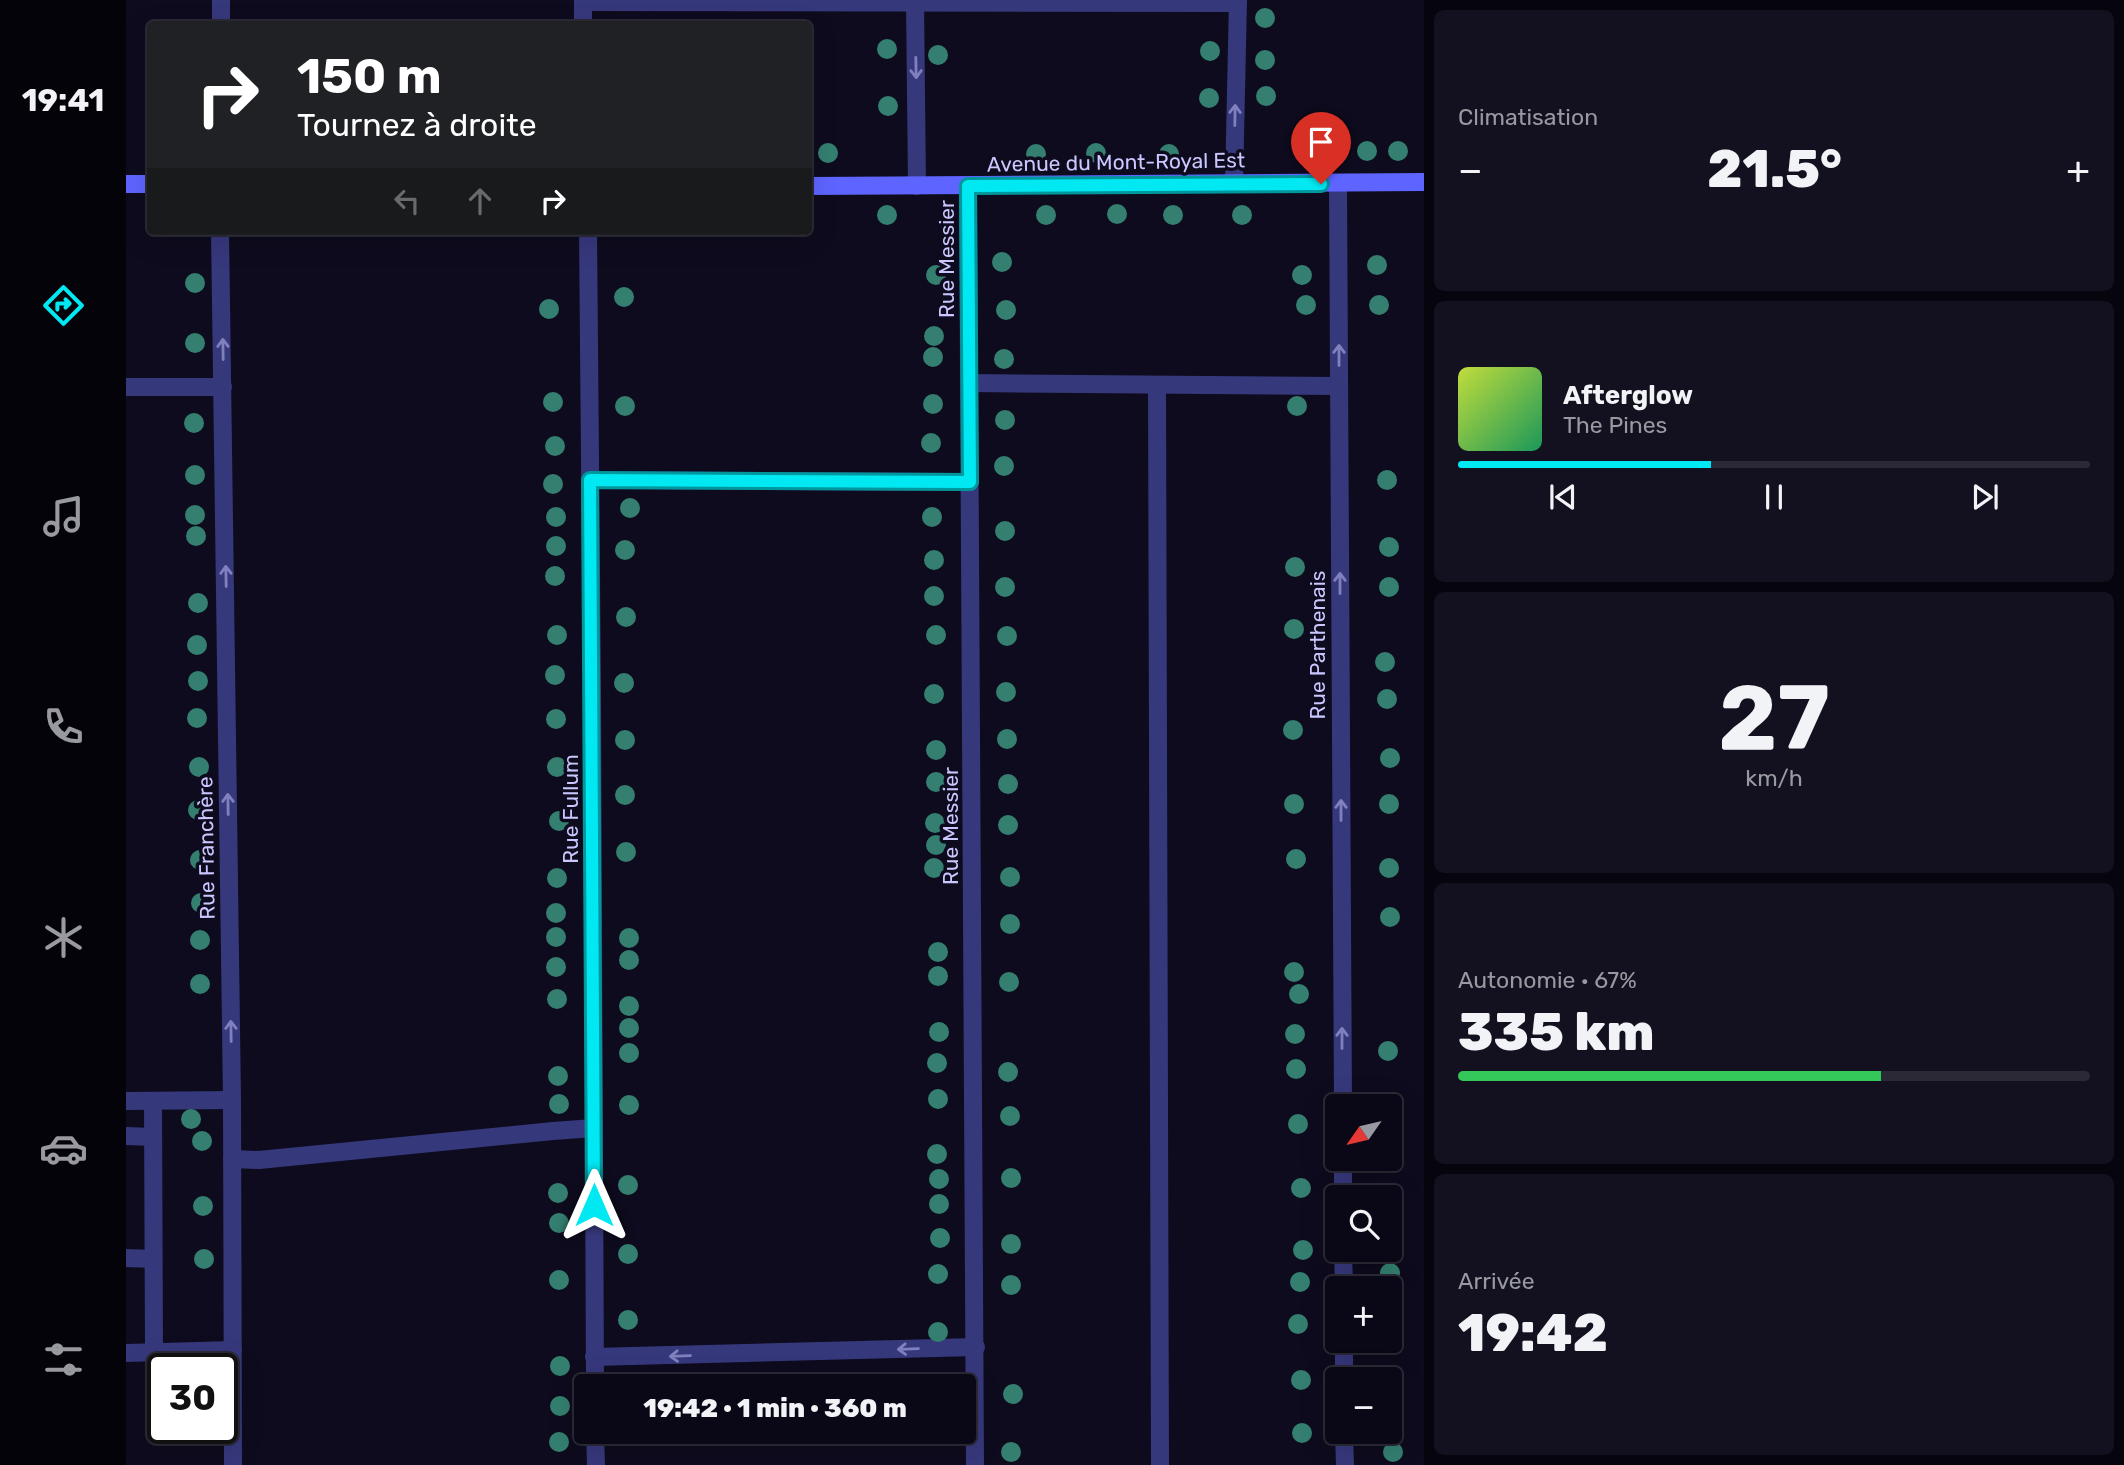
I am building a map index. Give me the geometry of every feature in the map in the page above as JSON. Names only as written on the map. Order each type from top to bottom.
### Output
[{"type":"main road","name":"Avenue du Mont-Royal Est","points":[[812,186],[1424,183]]},
{"type":"main road","points":[[126,184],[147,184]]},
{"type":"street","points":[[221,0],[221,21]]},
{"type":"street","points":[[583,21],[583,1],[1238,2],[1234,183]]},
{"type":"street","name":"Rue Messier","points":[[915,1],[917,186]]},
{"type":"street","name":"Rue Parthenais","points":[[1338,184],[1343,1094]]},
{"type":"street","name":"Rue Messier","points":[[968,186],[975,1465]]},
{"type":"street","name":"Rue Franchère","points":[[220,235],[232,1100],[233,1465]]},
{"type":"street","name":"Rue Fullum","points":[[588,235],[595,1374]]},
{"type":"street","points":[[969,383],[1339,386]]},
{"type":"street","points":[[1157,384],[1160,1465]]},
{"type":"street","points":[[126,387],[223,387]]},
{"type":"street","points":[[590,480],[970,482]]},
{"type":"street","points":[[126,1101],[232,1100]]},
{"type":"street","points":[[153,1101],[154,1352]]},
{"type":"street","points":[[232,1159],[259,1160],[594,1128]]},
{"type":"street","points":[[126,1136],[153,1137]]},
{"type":"street","points":[[126,1258],[153,1259]]},
{"type":"street","points":[[594,1357],[976,1347]]},
{"type":"street","points":[[126,1353],[233,1350]]},
{"type":"street","points":[[596,1444],[596,1465]]},
{"type":"street","points":[[1344,1444],[1345,1465]]},
{"type":"route","points":[[594,1205],[590,480],[970,482],[968,186],[1321,184]]}]
